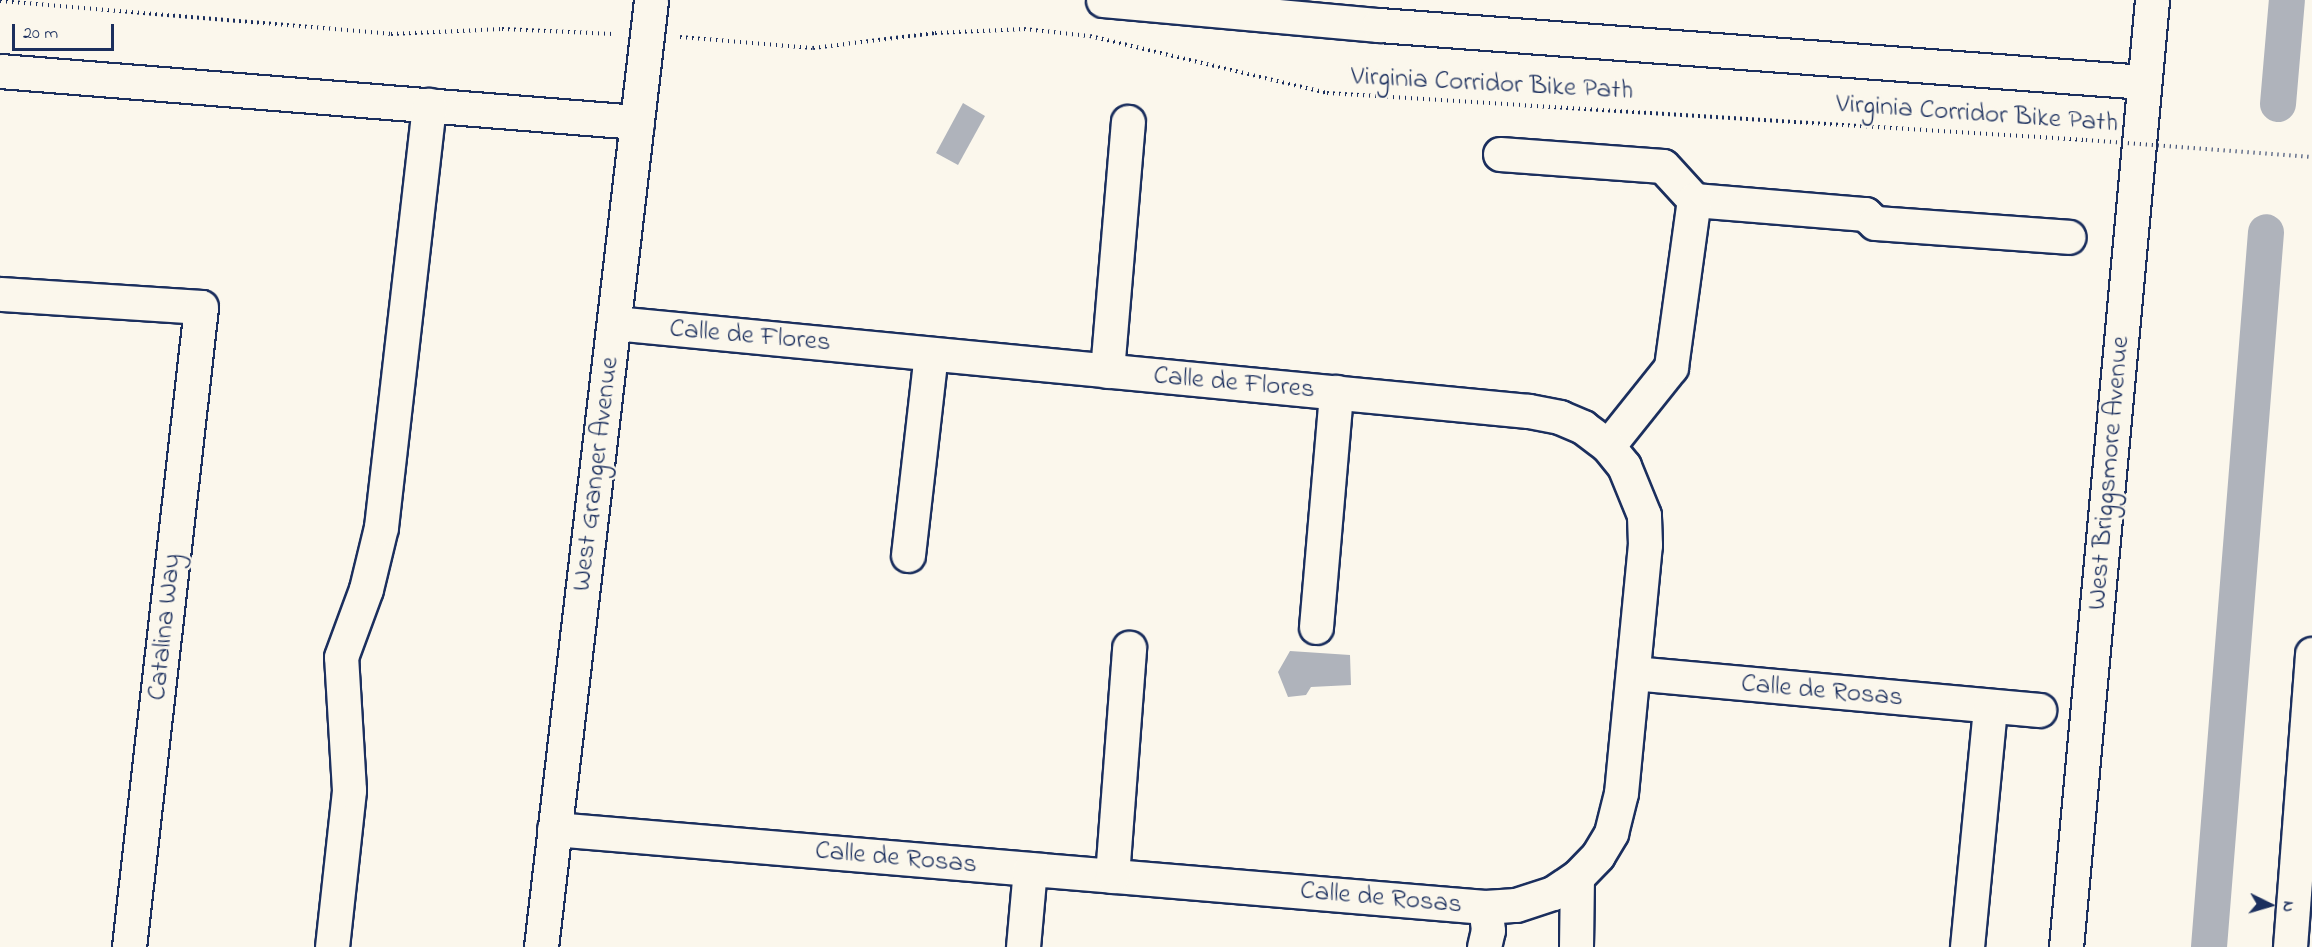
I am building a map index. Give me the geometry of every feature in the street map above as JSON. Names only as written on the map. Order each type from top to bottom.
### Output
[{"type":"street","name":"West Granger Avenue","points":[[541,947],[651,0]]},
{"type":"street","points":[[1103,0],[1378,25],[2145,81]]},
{"type":"street","name":"West Briggsmore Avenue","points":[[2066,947],[2152,0]]},
{"type":"street","points":[[0,71],[637,122]]},
{"type":"street","points":[[332,947],[349,790],[341,657],[366,589],[381,527],[429,105]]},
{"type":"street","points":[[1107,370],[1128,122]]},
{"type":"street","points":[[1500,154],[1663,166],[1694,200],[1865,214],[1875,223],[2068,237]]},
{"type":"street","points":[[1608,446],[1671,367],[1694,200]]},
{"type":"street","name":"Catalina Way","points":[[0,297],[201,307],[129,947]]},
{"type":"street","name":"Calle de Flores","points":[[615,323],[1336,392],[1560,417],[1583,427],[1608,446],[1624,466],[1644,515],[1645,545],[1633,673]]},
{"type":"street","points":[[908,555],[931,354]]},
{"type":"street","points":[[1316,627],[1336,392]]},
{"type":"street","points":[[1112,876],[1129,648]]},
{"type":"street","points":[[2290,947],[2312,654]]},
{"type":"street","name":"Calle de Rosas","points":[[554,829],[1485,907],[1516,905],[1553,893],[1577,877],[1598,855],[1616,818],[1633,673],[2039,710]]},
{"type":"street","points":[[1967,947],[1990,706]]},
{"type":"street","points":[[1023,947],[1030,869]]},
{"type":"street","points":[[1576,947],[1577,877]]},
{"type":"street","points":[[1484,947],[1488,930],[1485,907]]},
{"type":"path","points":[[0,1],[391,34],[502,29],[615,34]]},
{"type":"path","name":"Virginia Corridor Bike Path","points":[[677,37],[813,48],[935,33],[1024,29],[1090,36],[1327,93],[2086,140],[2312,158]]},
{"type":"shaded area","points":[[963,103],[985,116],[958,165],[936,153]]},
{"type":"shaded area","points":[[1290,651],[1350,655],[1351,685],[1311,687],[1306,695],[1288,697],[1278,672]]},
{"type":"waterway","points":[[2278,104],[2287,0]]},
{"type":"waterway","points":[[2209,947],[2266,232]]}]
